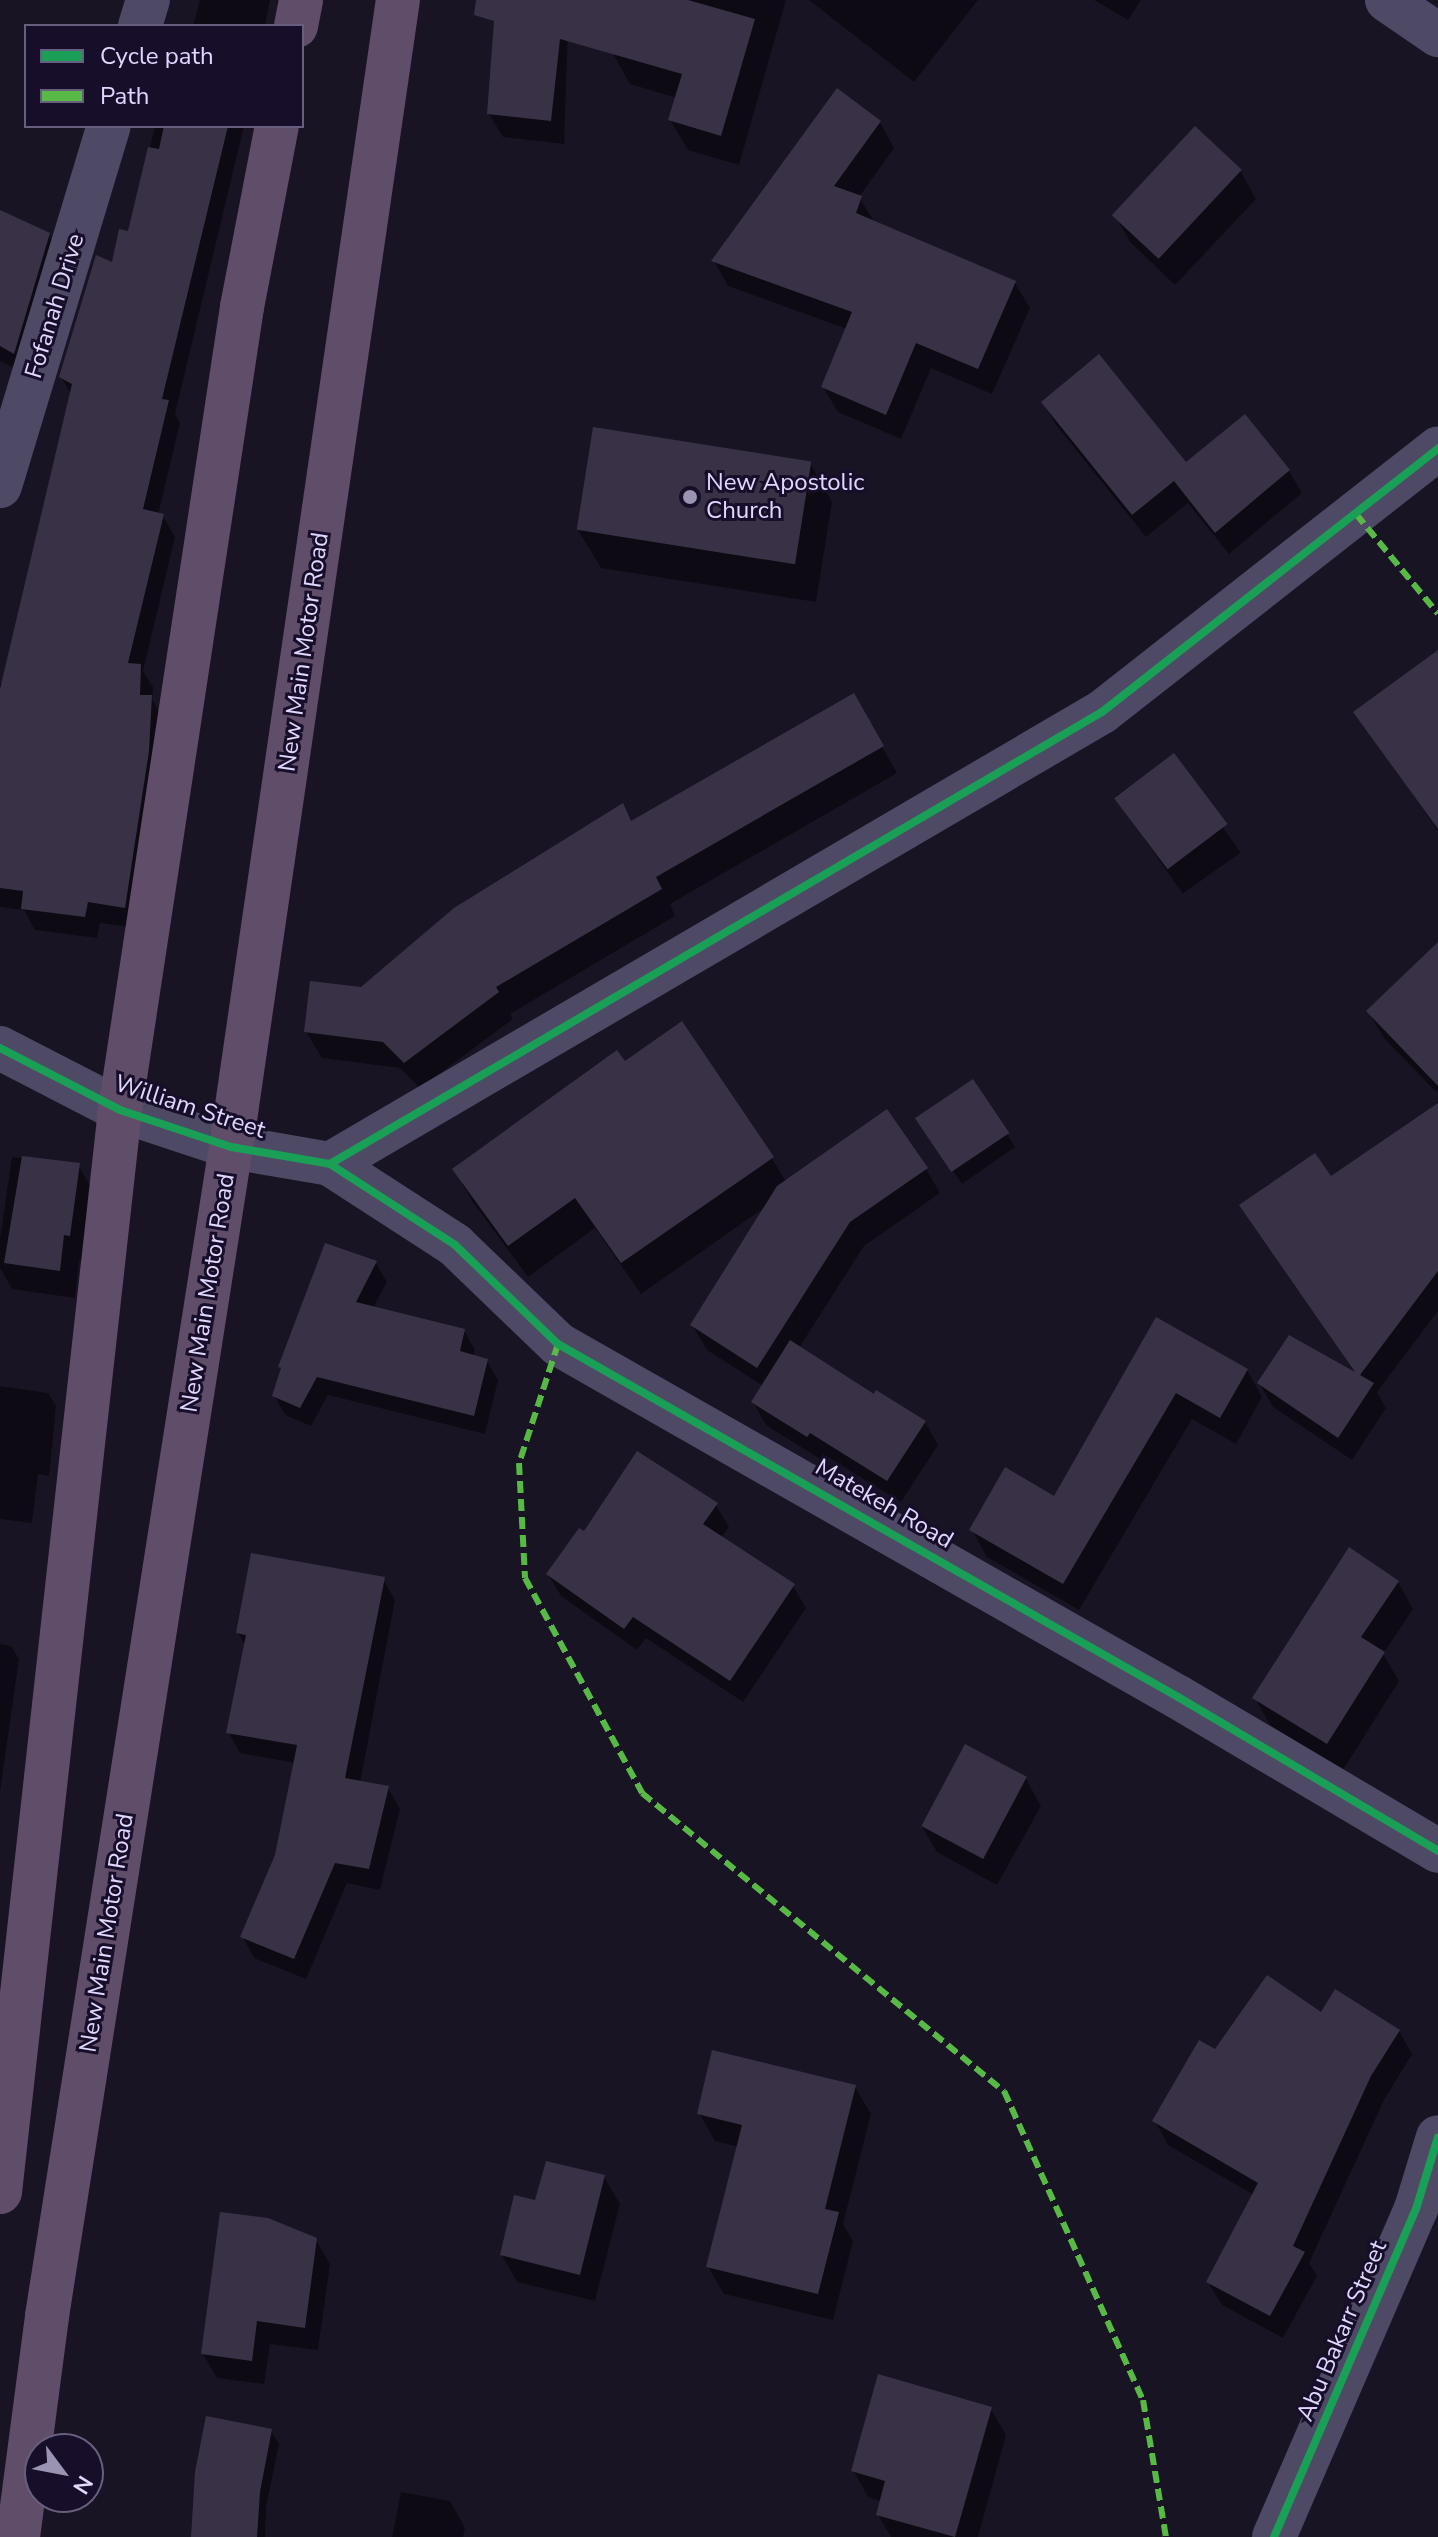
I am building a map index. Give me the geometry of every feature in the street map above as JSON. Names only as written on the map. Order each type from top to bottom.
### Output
[{"type":"highway","points":[[296,24],[301,0]]},
{"type":"highway","name":"New Main Motor Road","points":[[18,2537],[49,2300],[231,1147],[398,0]]},
{"type":"highway","points":[[0,2192],[120,1110],[242,307],[277,128]]},
{"type":"street","points":[[141,24],[148,0]]},
{"type":"street","points":[[1387,0],[1438,35]]},
{"type":"street","name":"Fofanah Drive","points":[[0,486],[108,128]]},
{"type":"street","points":[[330,1164],[1102,712],[1438,449]]},
{"type":"street","name":"William Street","points":[[0,1048],[120,1110],[231,1147],[330,1164]]},
{"type":"street","name":"Matekeh Road","points":[[330,1164],[455,1245],[558,1344],[1110,1657],[1438,1851]]},
{"type":"street","name":"Abu Bakarr Street","points":[[1274,2537],[1416,2209],[1438,2137]]},
{"type":"building","points":[[476,0],[688,0],[755,19],[721,136],[668,120],[682,74],[560,39],[551,121],[487,114],[494,21],[474,15]]},
{"type":"building","points":[[837,88],[881,121],[834,186],[862,196],[856,213],[1016,281],[978,369],[916,343],[886,415],[821,387],[852,312],[711,261]]},
{"type":"building","points":[[1195,126],[1242,170],[1159,259],[1112,215]]},
{"type":"building","points":[[164,128],[228,128],[162,399],[169,400],[143,509],[164,514],[128,663],[141,664],[140,695],[152,695],[149,751],[125,908],[88,902],[85,917],[21,909],[23,891],[0,888],[0,689],[72,384],[59,377],[96,255],[112,262],[119,229],[128,231],[148,147],[159,149]]},
{"type":"building","points":[[0,210],[50,233],[14,354],[0,346]]},
{"type":"building","points":[[1099,354],[1186,462],[1245,414],[1290,470],[1215,533],[1174,481],[1132,515],[1041,402]]},
{"type":"building","name":"New Apostolic Church","points":[[593,427],[811,462],[795,564],[577,530]]},
{"type":"building","points":[[1438,650],[1438,829],[1353,712]]},
{"type":"building","points":[[854,693],[884,746],[656,877],[662,889],[496,987],[499,992],[404,1063],[383,1042],[304,1032],[310,981],[361,987],[454,908],[623,803],[631,821]]},
{"type":"building","points":[[1174,753],[1228,824],[1168,869],[1114,798]]},
{"type":"building","points":[[1438,942],[1438,1086],[1366,1011]]},
{"type":"building","points":[[682,1021],[774,1157],[621,1263],[575,1198],[508,1246],[452,1169],[617,1050],[625,1061]]},
{"type":"building","points":[[973,1079],[1009,1133],[951,1172],[915,1118]]},
{"type":"building","points":[[1438,1103],[1438,1271],[1360,1375],[1374,1383],[1338,1438],[1257,1383],[1289,1335],[1355,1372],[1239,1205],[1315,1153],[1331,1176]]},
{"type":"building","points":[[887,1109],[928,1168],[850,1222],[757,1368],[690,1325],[777,1186]]},
{"type":"building","points":[[22,1156],[80,1163],[70,1236],[64,1235],[60,1271],[4,1263]]},
{"type":"building","points":[[325,1243],[377,1261],[356,1302],[465,1329],[460,1351],[488,1359],[474,1416],[317,1377],[300,1408],[272,1396],[281,1368],[278,1367]]},
{"type":"building","points":[[1156,1317],[1248,1369],[1220,1418],[1176,1393],[1063,1584],[969,1530],[1005,1467],[1054,1496]]},
{"type":"building","points":[[790,1340],[874,1394],[876,1390],[926,1421],[887,1481],[810,1433],[807,1437],[751,1402]]},
{"type":"building","points":[[637,1451],[718,1503],[703,1524],[795,1584],[730,1681],[633,1617],[624,1629],[546,1574],[579,1528],[584,1531]]},
{"type":"building","points":[[1349,1547],[1399,1581],[1361,1637],[1385,1652],[1327,1744],[1252,1698]]},
{"type":"building","points":[[251,1553],[385,1577],[345,1778],[389,1786],[369,1869],[335,1863],[294,1959],[240,1937],[275,1855],[297,1745],[226,1733],[246,1635],[236,1633]]},
{"type":"building","points":[[965,1744],[1027,1777],[983,1859],[921,1826]]},
{"type":"building","points":[[1267,1975],[1321,2012],[1335,1989],[1400,2030],[1371,2076],[1293,2246],[1305,2252],[1270,2316],[1206,2282],[1258,2183],[1152,2121],[1199,2040],[1215,2049]]},
{"type":"building","points":[[712,2050],[856,2085],[825,2209],[839,2212],[818,2294],[706,2267],[742,2125],[697,2114]]},
{"type":"building","points":[[546,2161],[605,2175],[580,2275],[500,2255],[514,2195],[535,2200]]},
{"type":"building","points":[[220,2212],[268,2218],[317,2238],[305,2328],[257,2321],[252,2361],[201,2354]]},
{"type":"building","points":[[878,2374],[992,2407],[955,2537],[876,2515],[885,2481],[851,2471]]},
{"type":"building","points":[[206,2416],[272,2429],[260,2492],[257,2537],[191,2537],[195,2472]]},
{"type":"marked path","points":[[1356,514],[1438,614]]},
{"type":"marked path","points":[[558,1344],[519,1463],[525,1578],[642,1793],[1004,2091],[1143,2400],[1166,2537]]},
{"type":"cycle path","points":[[330,1164],[1102,712],[1438,449]]},
{"type":"cycle path","points":[[0,1048],[120,1110],[231,1147],[330,1164],[455,1245],[558,1344],[1178,1697],[1438,1851]]},
{"type":"cycle path","points":[[1274,2537],[1416,2209],[1438,2137]]},
{"type":"place","name":"New Apostolic Church","points":[[690,497]]}]
